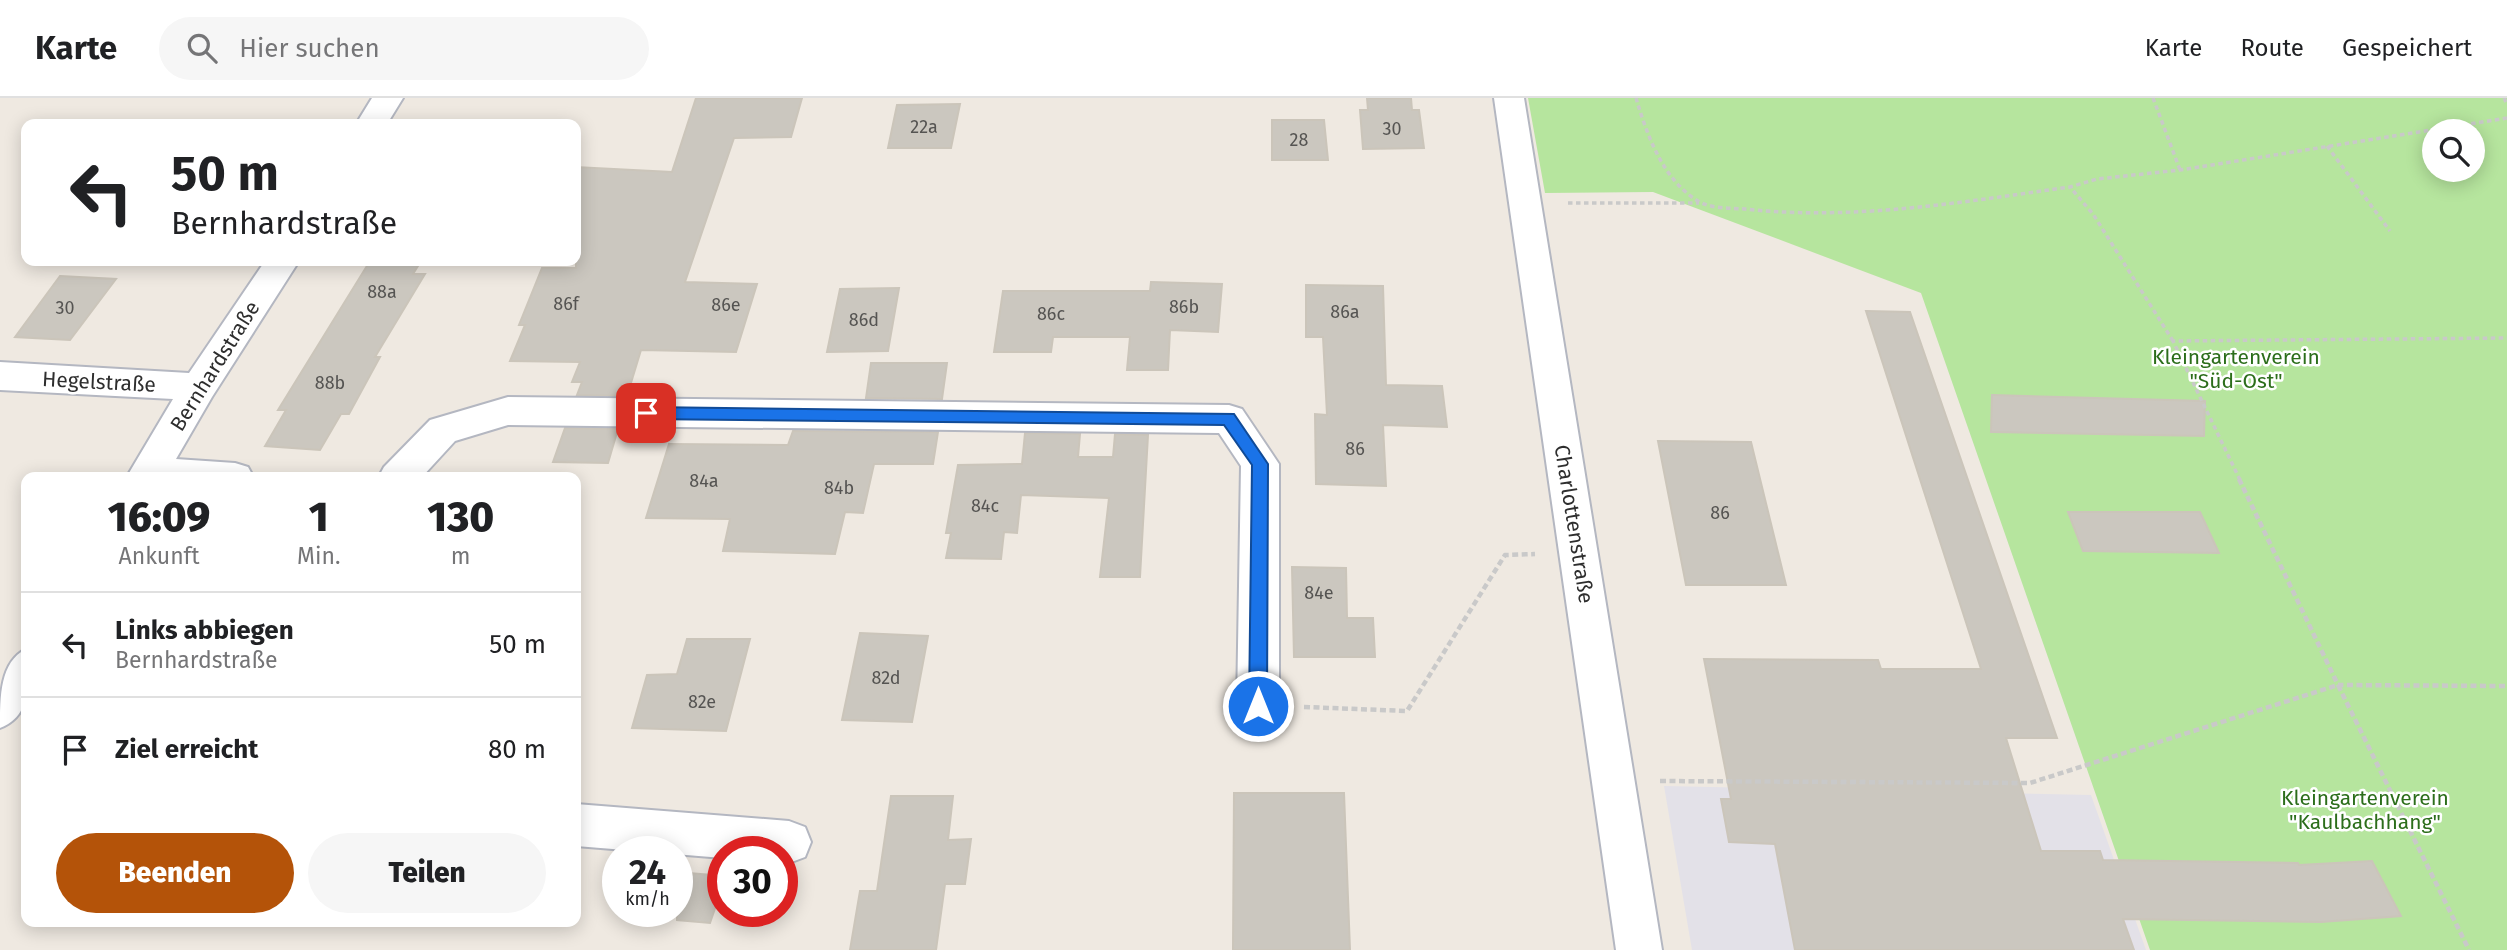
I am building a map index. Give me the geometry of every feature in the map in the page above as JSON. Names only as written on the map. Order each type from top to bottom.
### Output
[{"type":"street","points":[[374,119],[388,98]]},
{"type":"street","name":"Charlottenstraße","points":[[1509,98],[1639,950]]},
{"type":"street","name":"Bernhardstraße","points":[[149,472],[199,387],[279,266]]},
{"type":"street","name":"Hegelstraße","points":[[0,376],[199,387]]},
{"type":"street","points":[[403,472],[443,430],[508,411],[1229,419],[1260,464],[1258,706]]},
{"type":"street","points":[[0,709],[21,675]]},
{"type":"street","points":[[581,825],[714,836]]},
{"type":"path","points":[[1636,98],[1643,129],[1666,169],[1700,203]]},
{"type":"path","points":[[2152,98],[2179,170]]},
{"type":"path","points":[[2504,98],[2507,103]]},
{"type":"path","points":[[1525,203],[1700,203],[1754,211],[1892,212],[2070,187],[2097,179],[2179,170],[2507,118]]},
{"type":"path","points":[[2327,146],[2390,231]]},
{"type":"path","points":[[2070,187],[2093,214],[2173,341],[2469,950]]},
{"type":"path","points":[[2173,341],[2507,338]]},
{"type":"path","points":[[1258,706],[1407,711],[1506,555],[1578,553]]},
{"type":"path","points":[[1613,781],[2030,783],[2338,685],[2507,686]]},
{"type":"shaded area","points":[[1664,786],[2091,795],[2146,950],[1692,950]]},
{"type":"green space","name":"Kleingartenverein \"Süd-Ost\"","points":[[1528,98],[2507,98],[2507,950],[2150,950],[1921,293],[1653,192],[1545,193]]},
{"type":"building","points":[[696,98],[802,98],[791,137],[734,138],[685,282],[757,284],[736,352],[641,350],[627,396],[577,395],[582,382],[572,382],[580,362],[510,361],[525,325],[519,325],[542,268],[581,266],[581,167],[672,172]]},
{"type":"building","points":[[1367,98],[1411,98],[1412,110],[1419,110],[1424,148],[1363,149],[1360,110],[1368,110]]},
{"type":"building","points":[[960,104],[951,148],[888,148],[897,105]]},
{"type":"building","points":[[1272,120],[1324,120],[1328,160],[1272,160]]},
{"type":"building","points":[[367,266],[418,266],[413,274],[425,274],[375,357],[380,357],[349,414],[341,414],[320,450],[265,446],[286,410],[278,410]]},
{"type":"building","points":[[60,276],[116,279],[70,340],[15,337]]},
{"type":"building","points":[[1151,282],[1222,284],[1218,332],[1170,330],[1168,370],[1127,370],[1130,337],[1053,337],[1051,352],[994,352],[1003,291],[1150,291]]},
{"type":"building","points":[[1306,285],[1383,286],[1386,385],[1442,386],[1447,427],[1383,425],[1386,486],[1316,484],[1315,414],[1327,415],[1323,337],[1306,337]]},
{"type":"building","points":[[899,288],[888,351],[827,352],[840,289]]},
{"type":"building","points":[[1866,311],[1910,312],[2057,738],[2006,738],[2041,851],[2100,851],[2103,860],[2299,865],[2372,861],[2401,916],[2321,922],[2123,919],[2134,950],[1795,950],[1775,844],[1729,842],[1721,799],[1731,799],[1704,659],[1878,660],[1881,669],[1981,669]]},
{"type":"building","points":[[871,363],[947,363],[942,399],[866,398]]},
{"type":"building","points":[[1992,395],[2205,401],[2204,436],[1991,432]]},
{"type":"building","points":[[565,428],[618,429],[608,463],[553,462]]},
{"type":"building","points":[[793,431],[938,432],[933,464],[874,464],[863,513],[845,512],[835,554],[723,551],[730,519],[646,518],[669,444],[788,445]]},
{"type":"building","points":[[1025,433],[1080,434],[1078,457],[1113,457],[1115,434],[1148,435],[1140,577],[1100,577],[1109,498],[1021,495],[1017,533],[1004,532],[1001,559],[946,558],[951,533],[946,533],[958,465],[1022,464]]},
{"type":"building","points":[[1658,441],[1751,442],[1786,585],[1686,585]]},
{"type":"building","points":[[2068,512],[2200,512],[2219,553],[2083,551]]},
{"type":"building","points":[[1292,567],[1346,568],[1347,618],[1373,618],[1375,657],[1294,657]]},
{"type":"building","points":[[860,633],[928,636],[912,722],[842,720]]},
{"type":"building","points":[[687,639],[750,639],[726,731],[632,728],[647,675],[677,674]]},
{"type":"building","points":[[1234,793],[1344,793],[1350,950],[1233,950]]},
{"type":"building","points":[[891,796],[953,796],[948,840],[971,839],[965,884],[945,884],[936,950],[850,950],[860,891],[877,891]]},
{"type":"building","points":[[693,873],[707,875],[707,923],[693,921]]},
{"type":"route","points":[[646,413],[1229,419],[1260,464],[1258,706]]},
{"type":"park label","name":"Kleingartenverein \"Kaulbachhang\"","points":[[2365,810]]}]
